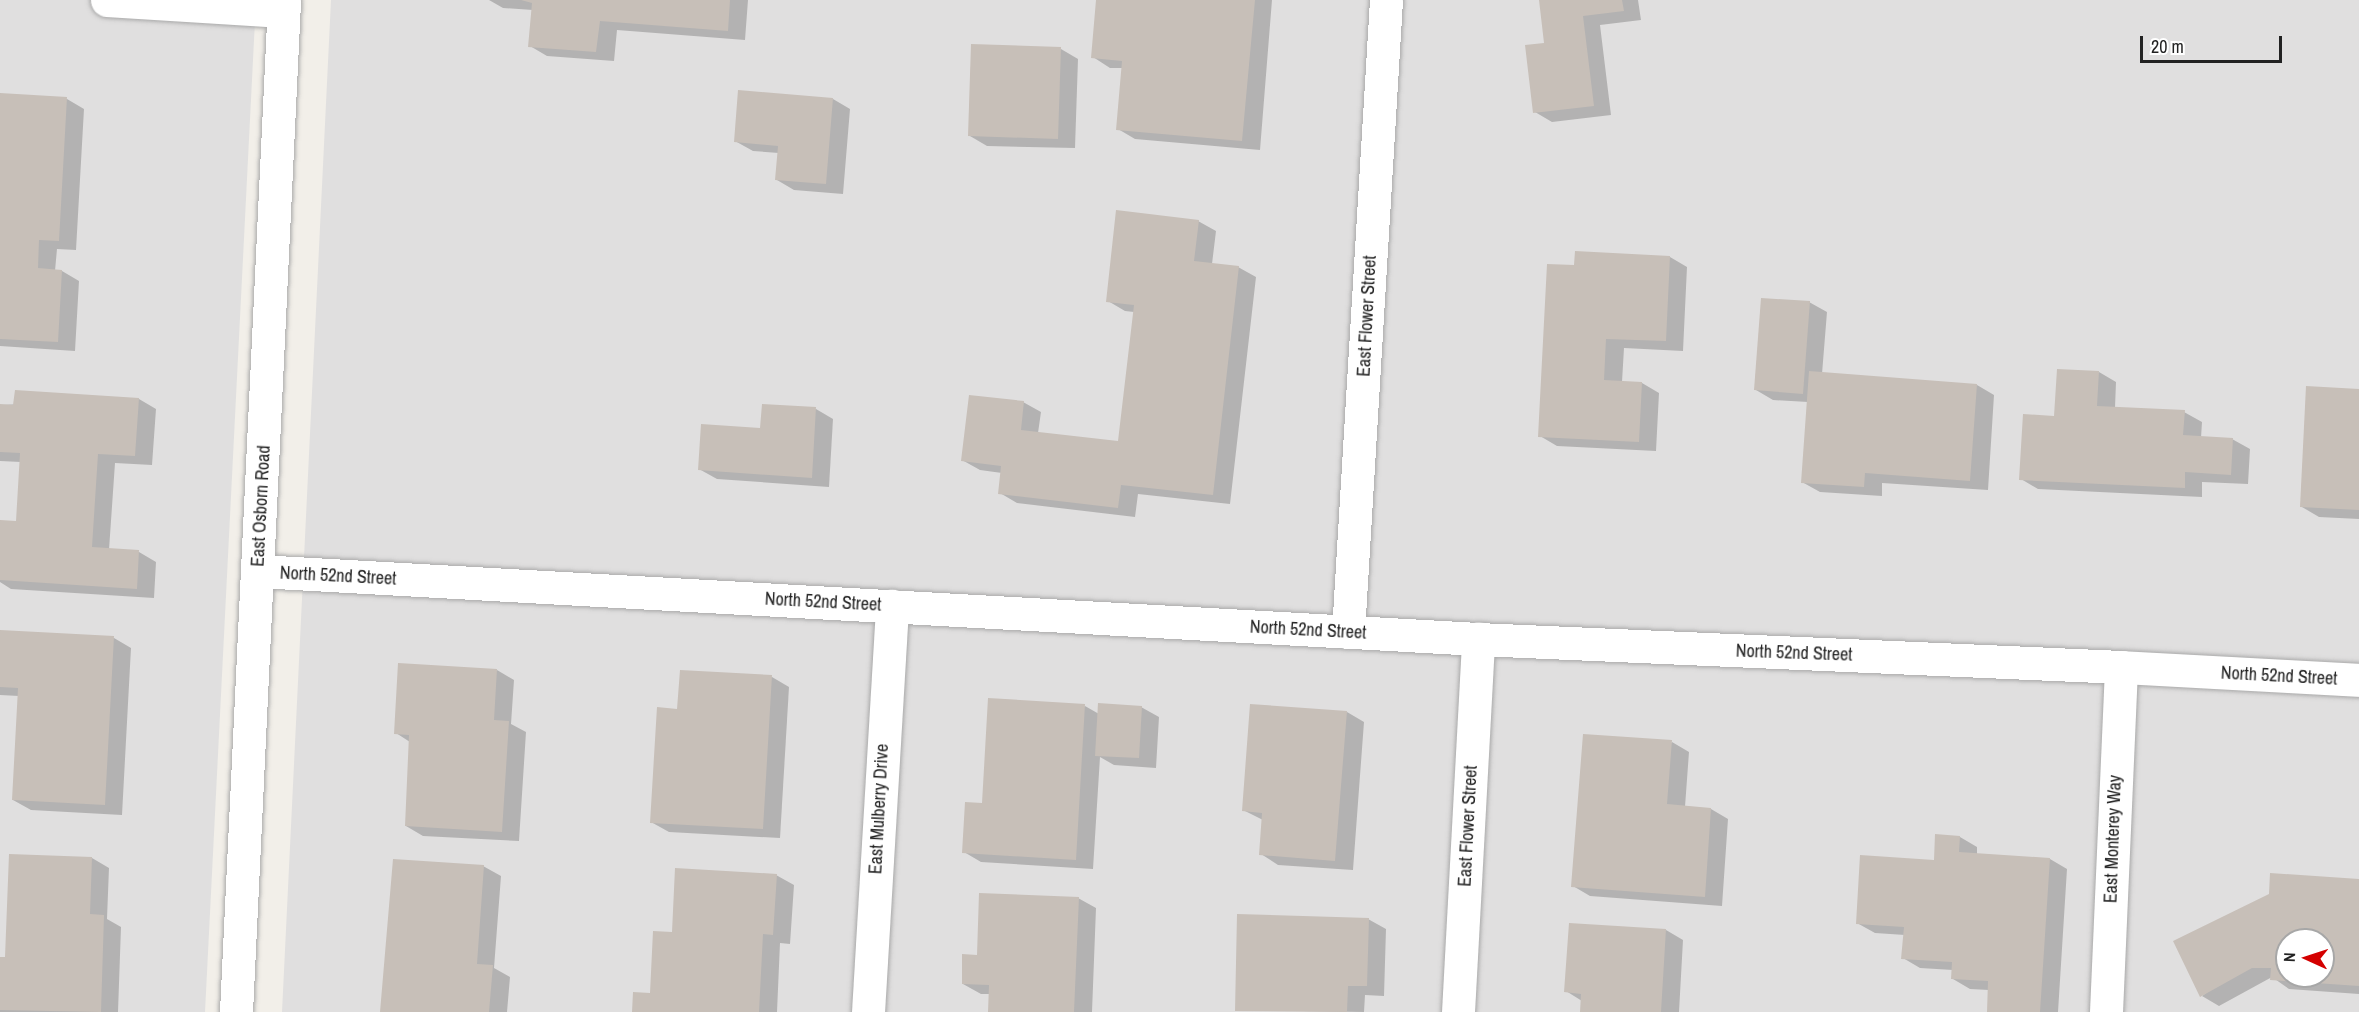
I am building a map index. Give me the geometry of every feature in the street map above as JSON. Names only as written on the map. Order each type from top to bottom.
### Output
[{"type":"street","points":[[107,0],[284,5]]},
{"type":"street","name":"East Flower Street","points":[[1348,632],[1386,0]]},
{"type":"street","name":"East Osborn Road","points":[[236,1012],[284,5]]},
{"type":"street","name":"North 52nd Street","points":[[258,571],[1478,639],[2121,667],[2359,680]]},
{"type":"street","name":"East Mulberry Drive","points":[[868,1012],[891,606]]},
{"type":"street","name":"East Flower Street","points":[[1458,1012],[1478,639]]},
{"type":"street","name":"East Monterey Way","points":[[2106,1012],[2121,667]]},
{"type":"shaded area","points":[[0,0],[256,0],[205,1012],[0,1012]]},
{"type":"shaded area","points":[[331,0],[2359,0],[2359,1012],[282,1012]]},
{"type":"building","points":[[521,0],[730,0],[728,31],[600,21],[596,52],[528,47],[532,3]]},
{"type":"building","points":[[1096,0],[1255,0],[1242,141],[1116,130],[1122,61],[1091,58]]},
{"type":"building","points":[[1539,0],[1622,0],[1624,11],[1583,16],[1594,106],[1533,113],[1525,45],[1544,43]]},
{"type":"building","points":[[971,44],[1061,47],[1058,139],[968,136]]},
{"type":"building","points":[[738,90],[833,98],[826,184],[775,180],[778,146],[734,142]]},
{"type":"building","points":[[0,93],[67,97],[59,241],[39,240],[38,268],[62,270],[58,342],[0,339]]},
{"type":"building","points":[[1116,210],[1199,220],[1194,261],[1239,266],[1213,495],[1121,485],[1118,508],[998,494],[1001,466],[961,461],[969,395],[1024,401],[1021,430],[1118,441],[1134,305],[1106,302]]},
{"type":"building","points":[[1575,251],[1670,256],[1666,341],[1606,339],[1604,380],[1642,382],[1639,442],[1538,437],[1547,264],[1574,265]]},
{"type":"building","points":[[1761,298],[1810,301],[1803,394],[1754,390]]},
{"type":"building","points":[[2057,369],[2099,371],[2097,406],[2185,410],[2183,435],[2233,438],[2231,475],[2185,472],[2185,488],[2019,480],[2023,414],[2054,416]]},
{"type":"building","points":[[1809,371],[1977,384],[1970,481],[1865,473],[1864,487],[1801,483]]},
{"type":"building","points":[[2306,386],[2359,389],[2359,510],[2300,507]]},
{"type":"building","points":[[15,390],[139,398],[135,456],[98,454],[92,547],[139,550],[137,589],[0,580],[0,520],[16,521],[20,453],[0,452],[0,404],[13,405]]},
{"type":"building","points":[[762,404],[816,407],[812,478],[698,470],[701,424],[760,428]]},
{"type":"building","points":[[0,630],[114,636],[105,805],[12,800],[18,688],[0,687]]},
{"type":"building","points":[[398,663],[497,669],[494,720],[509,721],[502,832],[405,826],[409,735],[394,734]]},
{"type":"building","points":[[680,670],[772,675],[763,829],[650,823],[657,707],[677,709]]},
{"type":"building","points":[[988,698],[1085,704],[1076,860],[962,853],[965,802],[982,803]]},
{"type":"building","points":[[1098,703],[1142,706],[1139,758],[1095,756]]},
{"type":"building","points":[[1250,704],[1347,711],[1335,861],[1259,855],[1262,813],[1242,811]]},
{"type":"building","points":[[1583,734],[1672,740],[1667,804],[1711,808],[1705,897],[1571,887]]},
{"type":"building","points":[[1935,834],[1960,836],[1959,852],[2050,858],[2040,1012],[1987,1012],[1988,981],[1951,979],[1952,962],[1901,959],[1904,927],[1856,924],[1860,855],[1934,860]]},
{"type":"building","points":[[9,854],[92,857],[90,914],[104,915],[101,1012],[0,1010],[0,957],[5,957]]},
{"type":"building","points":[[393,859],[484,865],[477,964],[493,965],[489,1012],[380,1012]]},
{"type":"building","points":[[675,868],[777,874],[773,935],[763,934],[759,1012],[632,1012],[633,992],[650,993],[653,931],[672,932]]},
{"type":"building","points":[[2270,873],[2359,879],[2359,986],[2335,984],[2335,928],[2275,928],[2275,980],[2270,980],[2271,968],[2252,968],[2200,997],[2173,941],[2269,894]]},
{"type":"building","points":[[979,893],[1079,897],[1074,1012],[988,1012],[989,985],[962,984],[962,954],[977,955]]},
{"type":"building","points":[[1237,914],[1369,918],[1367,986],[1348,986],[1347,1012],[1235,1011]]},
{"type":"building","points":[[1569,923],[1666,929],[1661,1012],[1580,1012],[1581,994],[1564,992]]}]
